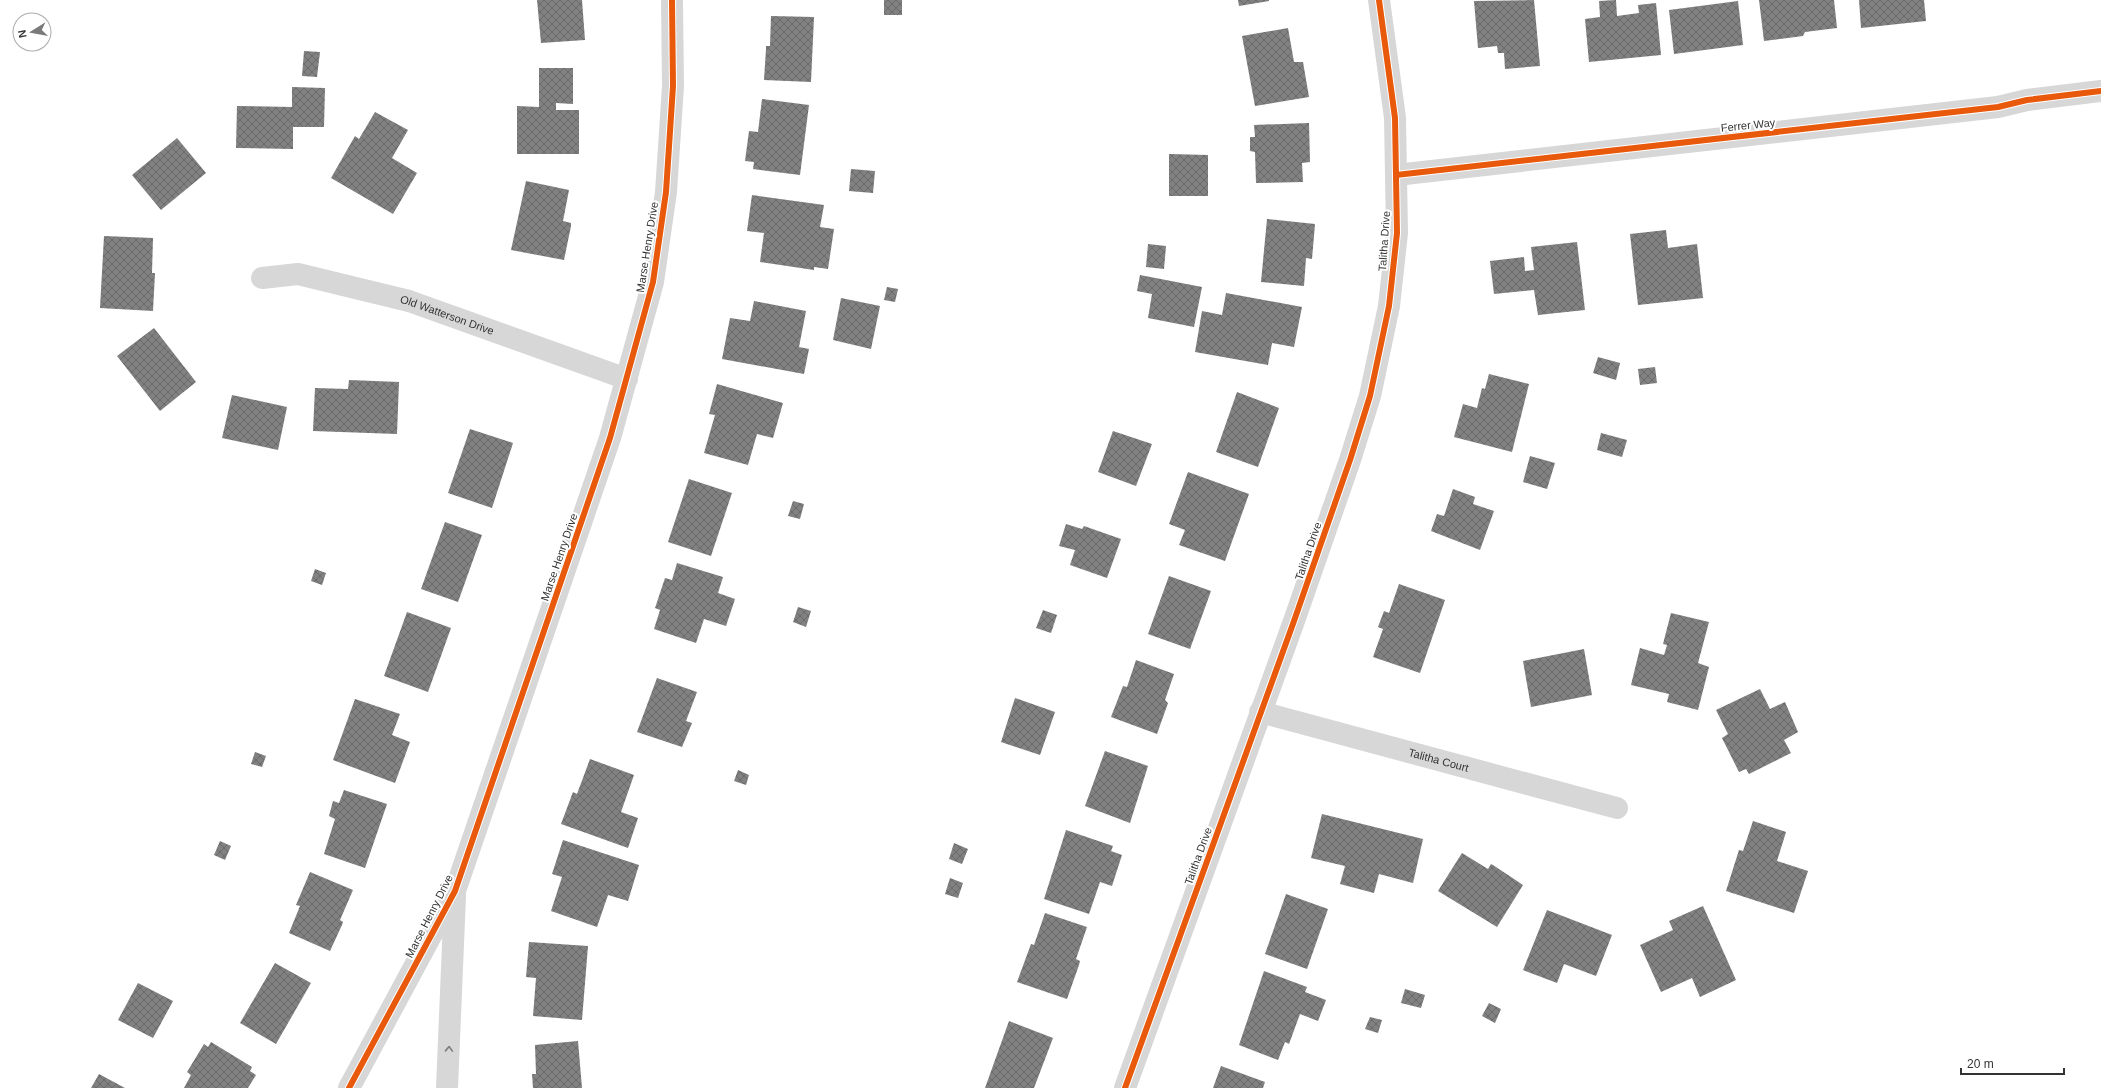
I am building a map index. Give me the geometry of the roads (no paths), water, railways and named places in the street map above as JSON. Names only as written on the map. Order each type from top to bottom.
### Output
[{"type":"street","name":"Marse Henry Drive","points":[[349,1088],[455,891],[607,445],[627,379],[653,282],[666,192],[673,86],[672,0]]},
{"type":"street","name":"Talitha Drive","points":[[1125,1088],[1348,467],[1370,396],[1389,306],[1397,232],[1395,118],[1380,0]]},
{"type":"street","name":"Ferrer Way","points":[[1396,175],[1998,106],[2027,100],[2101,91]]},
{"type":"street","name":"Old Watterson Drive","points":[[262,278],[298,274],[409,301],[627,379]]},
{"type":"street","name":"Talitha Court","points":[[1260,712],[1617,808]]},
{"type":"street","name":"Marse Henry Drive","points":[[447,1088],[455,891]]}]
